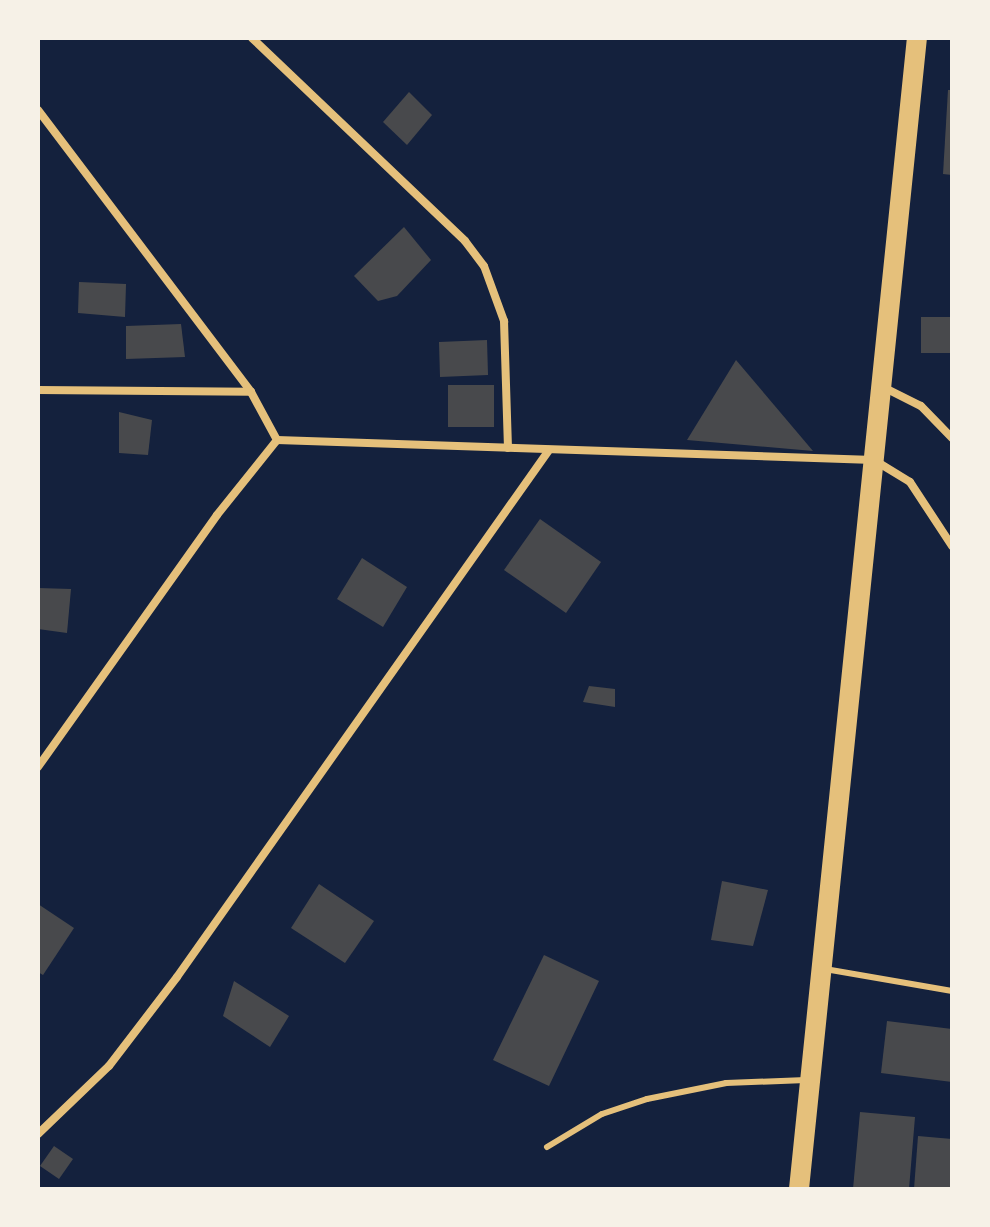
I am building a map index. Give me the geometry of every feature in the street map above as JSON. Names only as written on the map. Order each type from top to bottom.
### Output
[{"type":"main road","points":[[799,1189],[819,968],[917,38]]},
{"type":"street","points":[[252,38],[465,241],[484,266],[504,321],[508,448]]},
{"type":"street","points":[[38,110],[251,392],[277,440]]},
{"type":"street","points":[[881,387],[921,406],[952,438]]},
{"type":"street","points":[[38,390],[251,392]]},
{"type":"street","points":[[277,440],[874,460],[910,482],[952,546]]},
{"type":"street","points":[[38,767],[217,515],[277,440]]},
{"type":"street","points":[[38,1134],[109,1066],[167,989],[549,450]]},
{"type":"lane","points":[[819,968],[952,991]]},
{"type":"lane","points":[[547,1147],[602,1114],[647,1099],[726,1083],[808,1081]]},
{"type":"building","points":[[948,90],[952,90],[952,175],[943,174]]},
{"type":"building","points":[[409,92],[432,115],[407,145],[383,122]]},
{"type":"building","points":[[404,227],[431,260],[397,296],[378,301],[354,276]]},
{"type":"building","points":[[79,282],[126,284],[125,317],[78,313]]},
{"type":"building","points":[[921,317],[952,317],[952,353],[921,353]]},
{"type":"building","points":[[181,324],[185,357],[126,359],[126,326]]},
{"type":"building","points":[[487,340],[488,375],[440,377],[439,342]]},
{"type":"building","points":[[736,360],[813,451],[687,440]]},
{"type":"building","points":[[448,385],[494,385],[494,427],[448,427]]},
{"type":"building","points":[[119,412],[152,420],[148,455],[119,453]]},
{"type":"building","points":[[540,519],[601,562],[566,613],[504,570]]},
{"type":"building","points":[[362,558],[407,587],[383,627],[337,599]]},
{"type":"building","points":[[38,588],[71,589],[67,633],[38,629]]},
{"type":"building","points":[[589,686],[615,689],[615,707],[583,702]]},
{"type":"building","points":[[722,881],[768,890],[753,946],[711,940]]},
{"type":"building","points":[[319,884],[374,921],[345,963],[291,928]]},
{"type":"building","points":[[38,904],[74,928],[43,975],[38,972]]},
{"type":"building","points":[[544,955],[599,981],[549,1086],[493,1060]]},
{"type":"building","points":[[234,981],[289,1016],[270,1047],[223,1016]]},
{"type":"building","points":[[887,1021],[952,1029],[952,1082],[881,1073]]},
{"type":"building","points":[[860,1112],[915,1117],[909,1189],[853,1189]]},
{"type":"building","points":[[918,1136],[952,1139],[952,1189],[914,1189]]},
{"type":"building","points":[[54,1146],[73,1159],[59,1179],[40,1166]]}]
